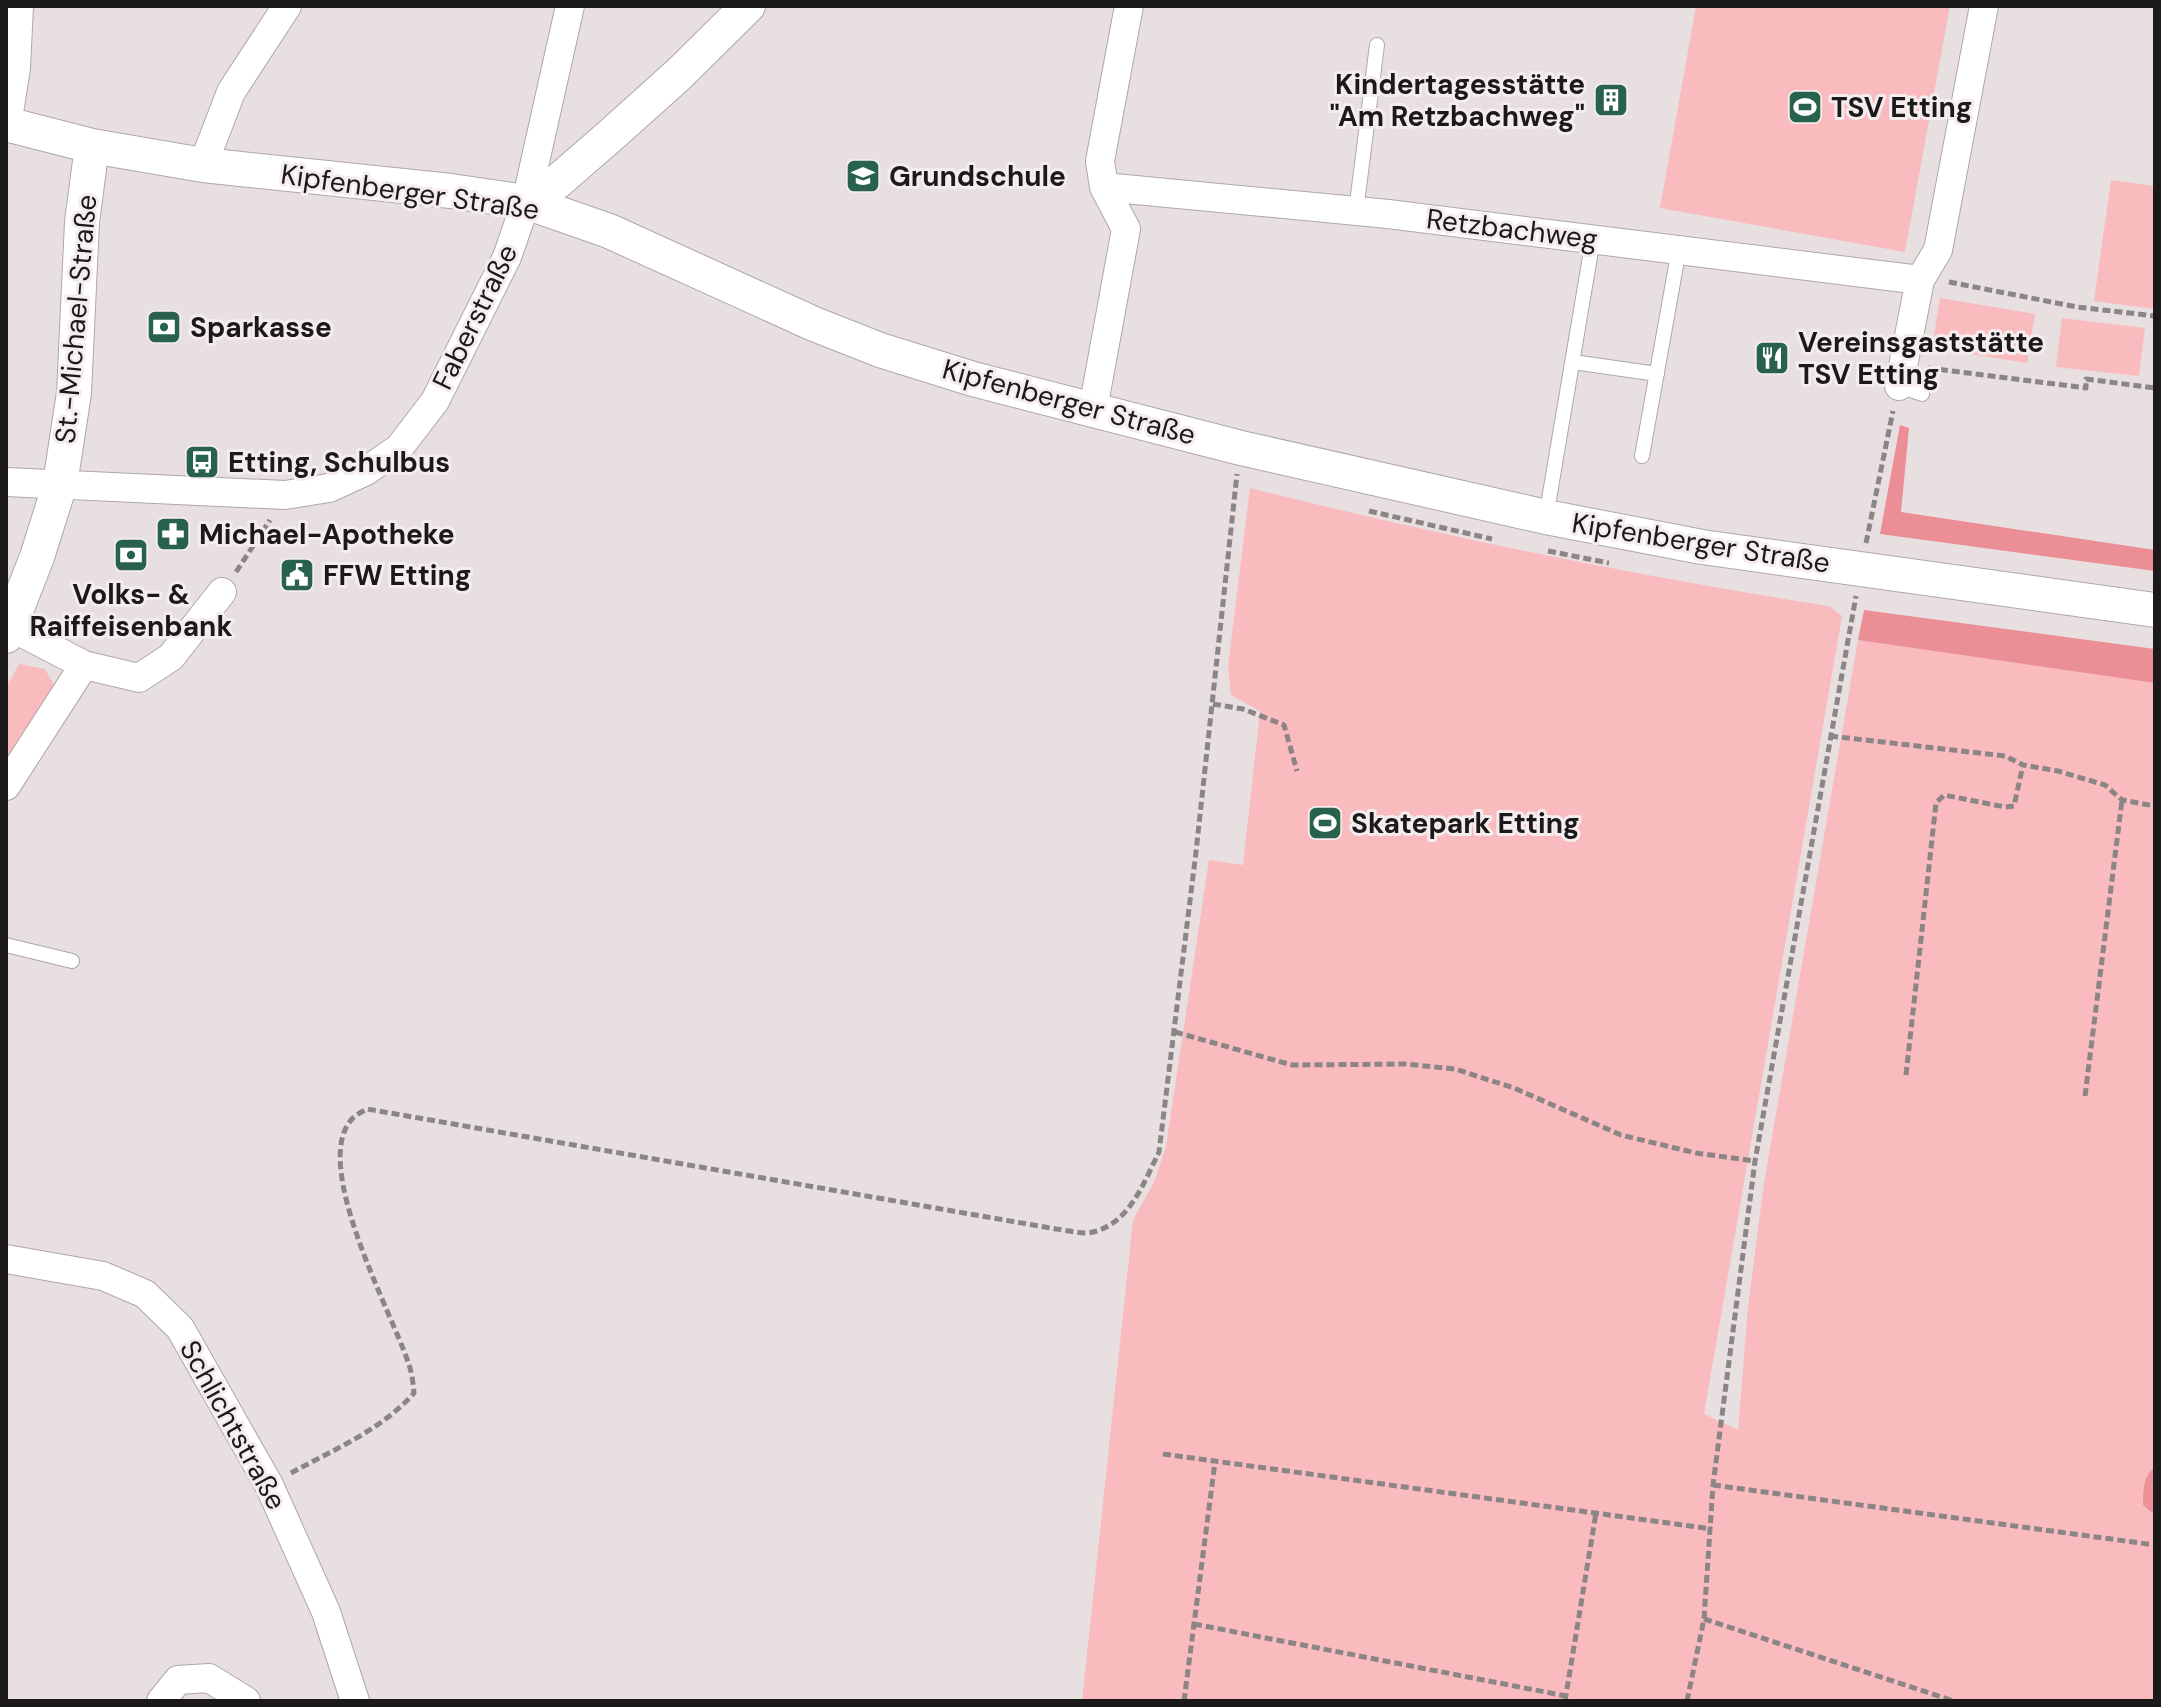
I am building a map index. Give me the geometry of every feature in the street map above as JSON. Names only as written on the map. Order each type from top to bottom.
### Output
[{"type":"street","points":[[6,124],[16,68],[19,6]]},
{"type":"street","points":[[203,165],[231,92],[287,6]]},
{"type":"street","name":"Faberstraße","points":[[6,482],[285,495],[329,488],[366,471],[399,448],[435,401],[507,257],[526,202],[570,6]]},
{"type":"street","points":[[526,202],[557,182],[610,136],[748,6]]},
{"type":"street","points":[[1093,409],[1126,229],[1104,187],[1100,161],[1129,6]]},
{"type":"street","points":[[1908,382],[1920,280],[1938,250],[1984,6]]},
{"type":"street","name":"Kipfenberger Straße","points":[[6,124],[92,146],[203,165],[526,202],[609,231],[742,293],[880,350],[973,379],[1241,448],[1546,517],[1702,547],[1865,549],[2155,610]]},
{"type":"street","name":"St.-Michael-Straße","points":[[84,665],[8,632],[37,557],[60,484],[74,393],[82,222],[92,146]]},
{"type":"street","name":"Retzbachweg","points":[[1104,187],[1356,211],[1920,280]]},
{"type":"street","points":[[6,786],[84,665],[139,678],[171,657],[222,592]]},
{"type":"street","name":"Schlichtstraße","points":[[6,1259],[103,1276],[145,1294],[180,1328],[269,1485],[326,1612],[355,1701]]},
{"type":"street","points":[[161,1701],[178,1680],[209,1678],[246,1701]]},
{"type":"lane","points":[[1356,211],[1377,45]]},
{"type":"lane","points":[[1546,517],[1593,239]]},
{"type":"lane","points":[[1642,456],[1679,249]]},
{"type":"lane","points":[[1573,362],[1657,374]]},
{"type":"lane","points":[[6,945],[72,961]]},
{"type":"path","points":[[1920,280],[1952,282],[2077,307],[2155,316]]},
{"type":"path","points":[[1687,1701],[1704,1619],[1713,1485],[1755,1161],[1865,549],[1908,382],[2086,388],[2086,379],[2155,388]]},
{"type":"path","points":[[269,1485],[362,1434],[401,1408],[414,1393],[409,1364],[375,1282],[342,1184],[342,1140],[351,1120],[367,1109],[1056,1229],[1093,1233],[1123,1216],[1140,1192],[1159,1152],[1241,448]]},
{"type":"path","points":[[222,592],[253,549],[285,495]]},
{"type":"path","points":[[1213,704],[1243,709],[1284,725],[1297,771]]},
{"type":"path","points":[[1830,736],[2005,756],[2023,765],[2058,771],[2105,785],[2122,800],[2155,806]]},
{"type":"path","points":[[1906,1075],[1936,803],[1944,795],[2014,806],[2023,765]]},
{"type":"path","points":[[2085,1096],[2122,800]]},
{"type":"path","points":[[1175,1032],[1292,1065],[1406,1064],[1455,1069],[1514,1088],[1621,1135],[1696,1153],[1755,1161]]},
{"type":"path","points":[[1163,1454],[1712,1529]]},
{"type":"path","points":[[1184,1701],[1215,1462]]},
{"type":"path","points":[[1713,1485],[2155,1545]]},
{"type":"path","points":[[1194,1624],[1566,1698],[1596,1513]]},
{"type":"path","points":[[1704,1619],[1954,1701]]},
{"type":"shaded area","name":"TSV Etting","points":[[1696,6],[1950,6],[1905,252],[1660,208]]},
{"type":"shaded area","points":[[2111,180],[2155,186],[2155,309],[2094,301]]},
{"type":"shaded area","points":[[1940,298],[2035,314],[2027,363],[1932,348]]},
{"type":"shaded area","points":[[2062,318],[2145,328],[2139,376],[2056,367]]},
{"type":"shaded area","points":[[1900,425],[1909,428],[1901,512],[2155,550],[2155,571],[1880,534]]},
{"type":"shaded area","points":[[1250,488],[1538,554],[1829,606],[1842,616],[1704,1414],[1738,1430],[1748,1307],[1764,1183],[1858,640],[2155,683],[2155,1467],[2146,1479],[2143,1505],[2155,1513],[2155,1701],[1082,1701],[1133,1220],[1154,1182],[1166,1146],[1209,860],[1243,865],[1260,711],[1231,695],[1228,666]]},
{"type":"shaded area","points":[[1864,610],[2155,649],[2155,683],[1858,640]]},
{"type":"shaded area","points":[[19,664],[45,669],[56,689],[6,774],[6,688]]},
{"type":"shaded area","points":[[2155,1467],[2155,1513],[2143,1505],[2146,1479]]},
{"type":"place","name":"Kindertagesstätte \"Am Retzbachweg\"","points":[[1611,100]]},
{"type":"place","name":"TSV Etting","points":[[1805,107]]},
{"type":"place","name":"Grundschule","points":[[863,176]]},
{"type":"place","name":"Sparkasse","points":[[164,327]]},
{"type":"place","name":"Vereinsgaststätte TSV Etting","points":[[1772,358]]},
{"type":"place","name":"Etting, Schulbus","points":[[202,462]]},
{"type":"place","name":"Michael-Apotheke","points":[[173,534]]},
{"type":"place","name":"Volks- & Raiffeisenbank","points":[[131,555]]},
{"type":"place","name":"FFW Etting","points":[[297,575]]},
{"type":"place","name":"Skatepark Etting","points":[[1325,823]]}]
